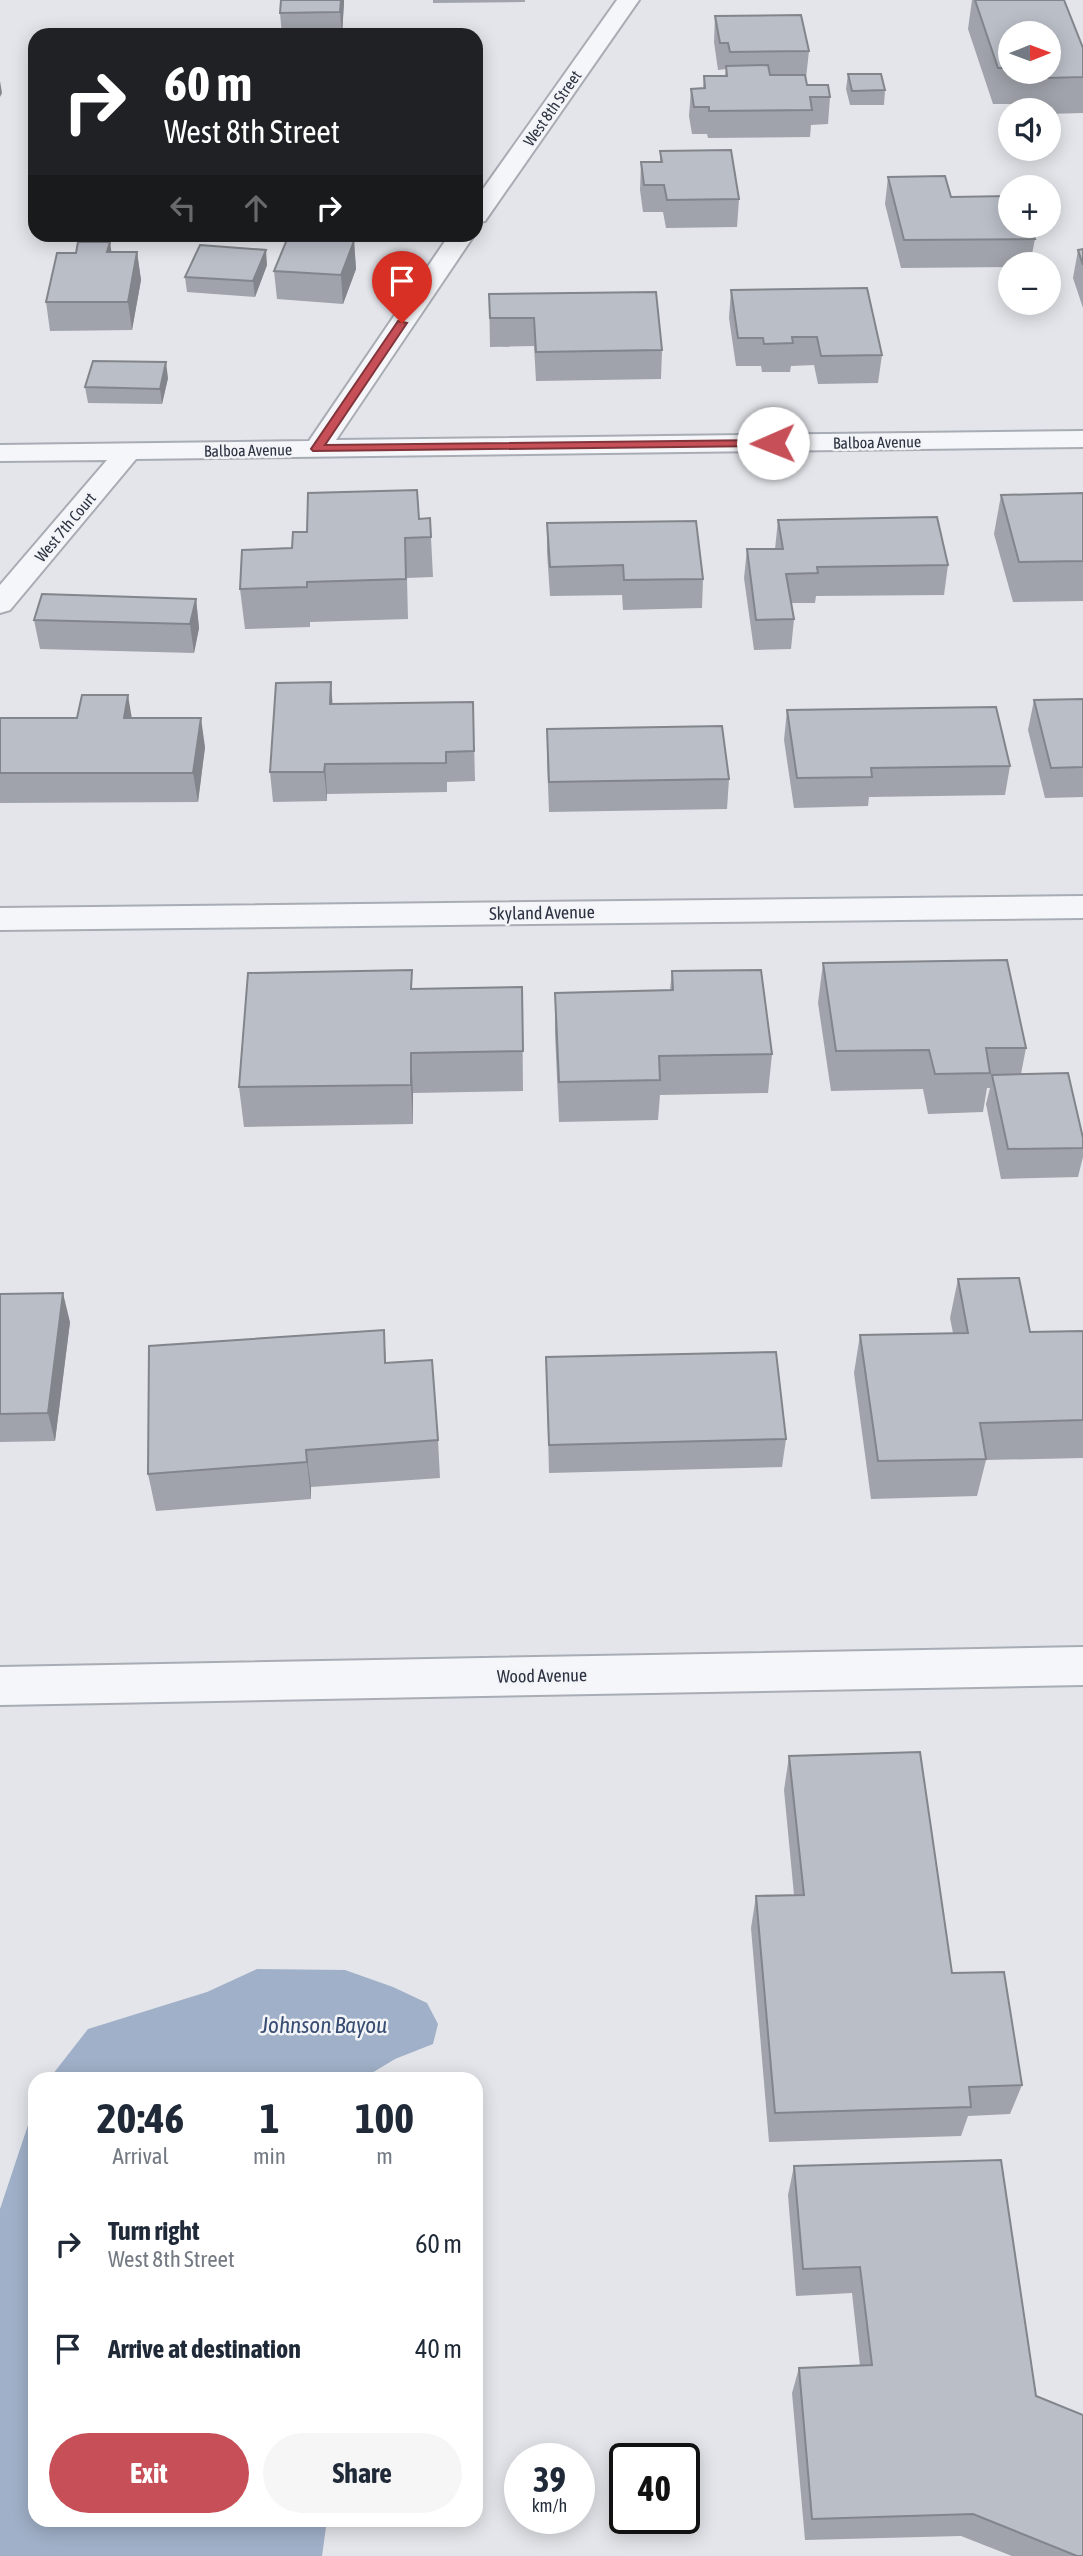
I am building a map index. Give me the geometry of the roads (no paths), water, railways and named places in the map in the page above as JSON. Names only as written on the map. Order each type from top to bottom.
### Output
[{"type":"street","name":"West 8th Street","points":[[483,206],[628,0]]},
{"type":"street","points":[[317,449],[458,242]]},
{"type":"street","name":"Balboa Avenue","points":[[0,453],[1083,439]]},
{"type":"street","name":"West 7th Court","points":[[0,604],[130,451]]},
{"type":"street","name":"Skyland Avenue","points":[[0,919],[1083,907]]},
{"type":"street","name":"Wood Avenue","points":[[0,1686],[1083,1666]]},
{"type":"water","name":"Johnson Bayou","points":[[257,1969],[345,1970],[393,1987],[427,2003],[438,2024],[433,2044],[395,2059],[374,2072],[54,2072],[88,2029],[207,1992]]},
{"type":"water","points":[[28,2125],[28,2527],[326,2527],[322,2556],[0,2556],[0,2209]]}]
